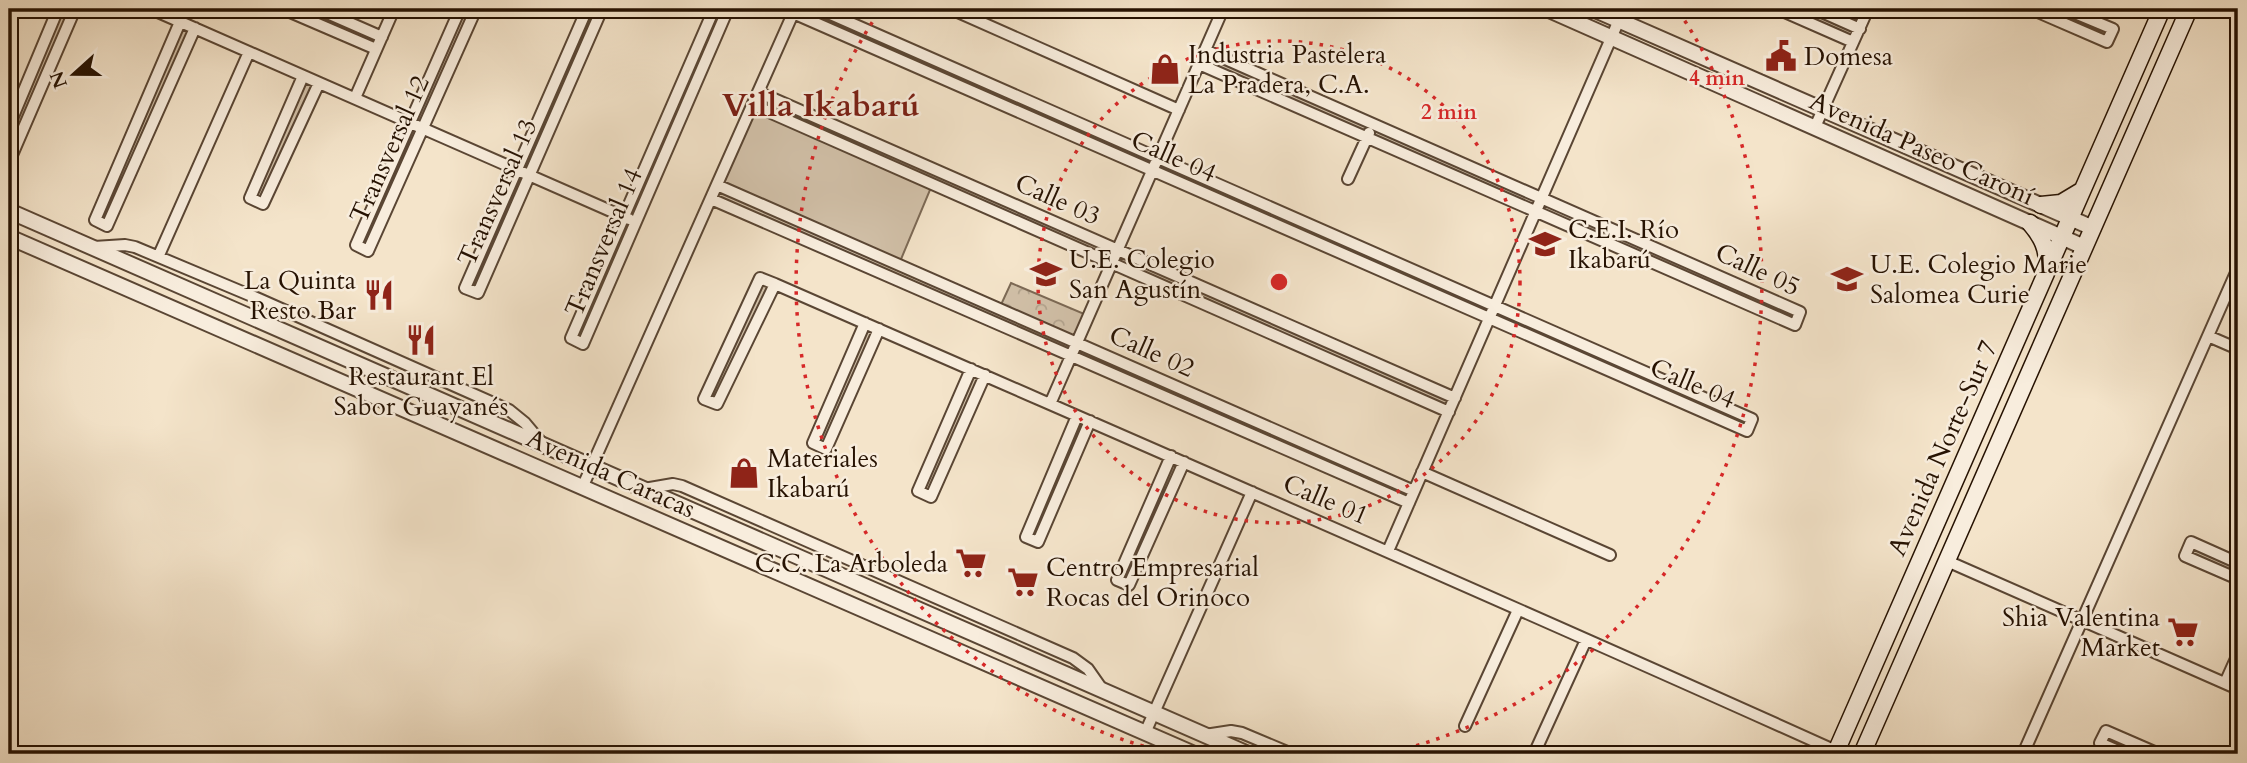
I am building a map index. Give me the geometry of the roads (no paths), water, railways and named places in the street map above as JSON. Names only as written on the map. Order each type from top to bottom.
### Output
[{"type":"main road","name":"Avenida Norte-Sur 7","points":[[1835,753],[2162,9]]},
{"type":"main road","name":"Avenida Norte-Sur 7","points":[[1862,754],[2189,9]]},
{"type":"main road","points":[[2041,205],[2066,201],[2083,189]]},
{"type":"main road","points":[[2030,223],[2044,242],[2047,273]]},
{"type":"street","points":[[9,125],[58,9]]},
{"type":"street","points":[[9,162],[75,9]]},
{"type":"street","points":[[151,9],[636,222]]},
{"type":"street","points":[[283,9],[376,49]]},
{"type":"street","points":[[318,9],[382,37]]},
{"type":"street","points":[[355,98],[394,9]]},
{"type":"street","name":"Transversal 12","points":[[460,9],[356,245],[368,251],[476,9]]},
{"type":"street","name":"Transversal 13","points":[[587,9],[465,288],[478,293],[602,9]]},
{"type":"street","name":"Transversal 14","points":[[714,9],[571,338],[583,344],[728,9]]},
{"type":"street","name":"Calle 04","points":[[794,11],[973,93],[1746,431],[1752,419],[819,9]]},
{"type":"street","points":[[951,9],[1179,110]]},
{"type":"street","points":[[1050,404],[1223,9]]},
{"type":"street","name":"Avenida Paseo Caroní","points":[[1546,9],[2084,247]]},
{"type":"street","name":"Avenida Paseo Caroní","points":[[1593,9],[2093,228]]},
{"type":"street","points":[[1777,9],[1853,42]]},
{"type":"street","points":[[1815,9],[1860,29]]},
{"type":"street","points":[[1815,127],[1868,9]]},
{"type":"street","points":[[2031,9],[2107,42],[2113,30],[2065,9]]},
{"type":"street","points":[[582,488],[794,11]]},
{"type":"street","points":[[1388,551],[1619,20]]},
{"type":"street","points":[[180,22],[95,220],[107,226],[195,28]]},
{"type":"street","points":[[579,26],[592,32]]},
{"type":"street","name":"Calle 05","points":[[1199,65],[1795,325],[1800,312],[1205,50]]},
{"type":"street","points":[[159,256],[250,52]]},
{"type":"street","points":[[688,69],[700,75]]},
{"type":"street","points":[[303,76],[250,198],[264,204],[319,83]]},
{"type":"street","points":[[973,93],[979,79]]},
{"type":"street","name":"Calle 03","points":[[758,92],[1455,398]]},
{"type":"street","points":[[549,95],[562,102]]},
{"type":"street","name":"Calle 03","points":[[753,104],[1448,412]]},
{"type":"street","points":[[1348,179],[1373,124]]},
{"type":"street","points":[[662,129],[674,135]]},
{"type":"street","points":[[932,184],[937,171]]},
{"type":"street","name":"Calle 02","points":[[718,185],[1415,491]]},
{"type":"street","name":"Calle 02","points":[[711,199],[1409,503]]},
{"type":"street","name":"Avenida Caracas","points":[[9,211],[1248,754]]},
{"type":"street","points":[[776,227],[781,213]]},
{"type":"street","points":[[1321,246],[1327,231]]},
{"type":"street","name":"Avenida Caracas","points":[[9,237],[1194,754]]},
{"type":"street","name":"Avenida Caracas","points":[[92,247],[125,245],[159,256],[509,410],[525,423],[543,444]]},
{"type":"street","points":[[893,278],[899,265]]},
{"type":"street","points":[[2023,754],[2238,268]]},
{"type":"street","points":[[1414,287],[1420,272]]},
{"type":"street","name":"Calle 01","points":[[775,284],[717,404],[704,399],[760,278],[775,284],[797,293],[880,329],[1388,551],[1835,753]]},
{"type":"street","points":[[865,323],[813,443],[826,449],[880,329]]},
{"type":"street","points":[[1281,339],[1286,325]]},
{"type":"street","points":[[2208,336],[2238,349]]},
{"type":"street","points":[[1126,380],[1132,367]]},
{"type":"street","points":[[971,369],[918,491],[931,497],[985,375]]},
{"type":"street","points":[[1409,395],[1415,381]]},
{"type":"street","points":[[1076,416],[1026,537],[1038,542],[1090,421]]},
{"type":"street","points":[[1241,430],[1246,417]]},
{"type":"street","points":[[1171,456],[1117,580],[1129,585],[1184,462]]},
{"type":"street","points":[[1422,472],[1610,555]]},
{"type":"street","points":[[1379,490],[1384,478]]},
{"type":"street","points":[[1145,733],[1252,492]]},
{"type":"street","points":[[2238,564],[2191,542],[2185,556],[2238,579]]},
{"type":"street","points":[[1947,561],[2238,689]]},
{"type":"street","points":[[1465,726],[1518,610]]},
{"type":"street","points":[[1534,754],[1586,640]]},
{"type":"street","points":[[2225,683],[2238,654]]},
{"type":"street","name":"Avenida Caracas","points":[[1204,735],[1231,731],[1242,733],[1292,754]]},
{"type":"street","points":[[2125,754],[2100,743],[2106,731],[2159,754]]},
{"type":"place","name":"Domesa","points":[[1781,56]]},
{"type":"place","name":"Industria Pastelera La Pradera, C.A.","points":[[1165,69]]},
{"type":"place","name":"C.E.I. Río Ikabarú","points":[[1545,244]]},
{"type":"place","name":"U.E. Colegio San Agustín","points":[[1046,274]]},
{"type":"place","name":"U.E. Colegio Marie Salomea Curie","points":[[1847,279]]},
{"type":"place","name":"La Quinta Resto Bar","points":[[379,295]]},
{"type":"place","name":"Restaurant El Sabor Guayanés","points":[[421,340]]},
{"type":"place","name":"Materiales Ikabarú","points":[[744,473]]},
{"type":"place","name":"C.C. La Arboleda","points":[[971,563]]},
{"type":"place","name":"Centro Empresarial Rocas del Orinoco","points":[[1023,582]]},
{"type":"place","name":"Shia Valentina Market","points":[[2183,632]]},
{"type":"district","name":"Villa Ikabarú","points":[[821,104]]}]
